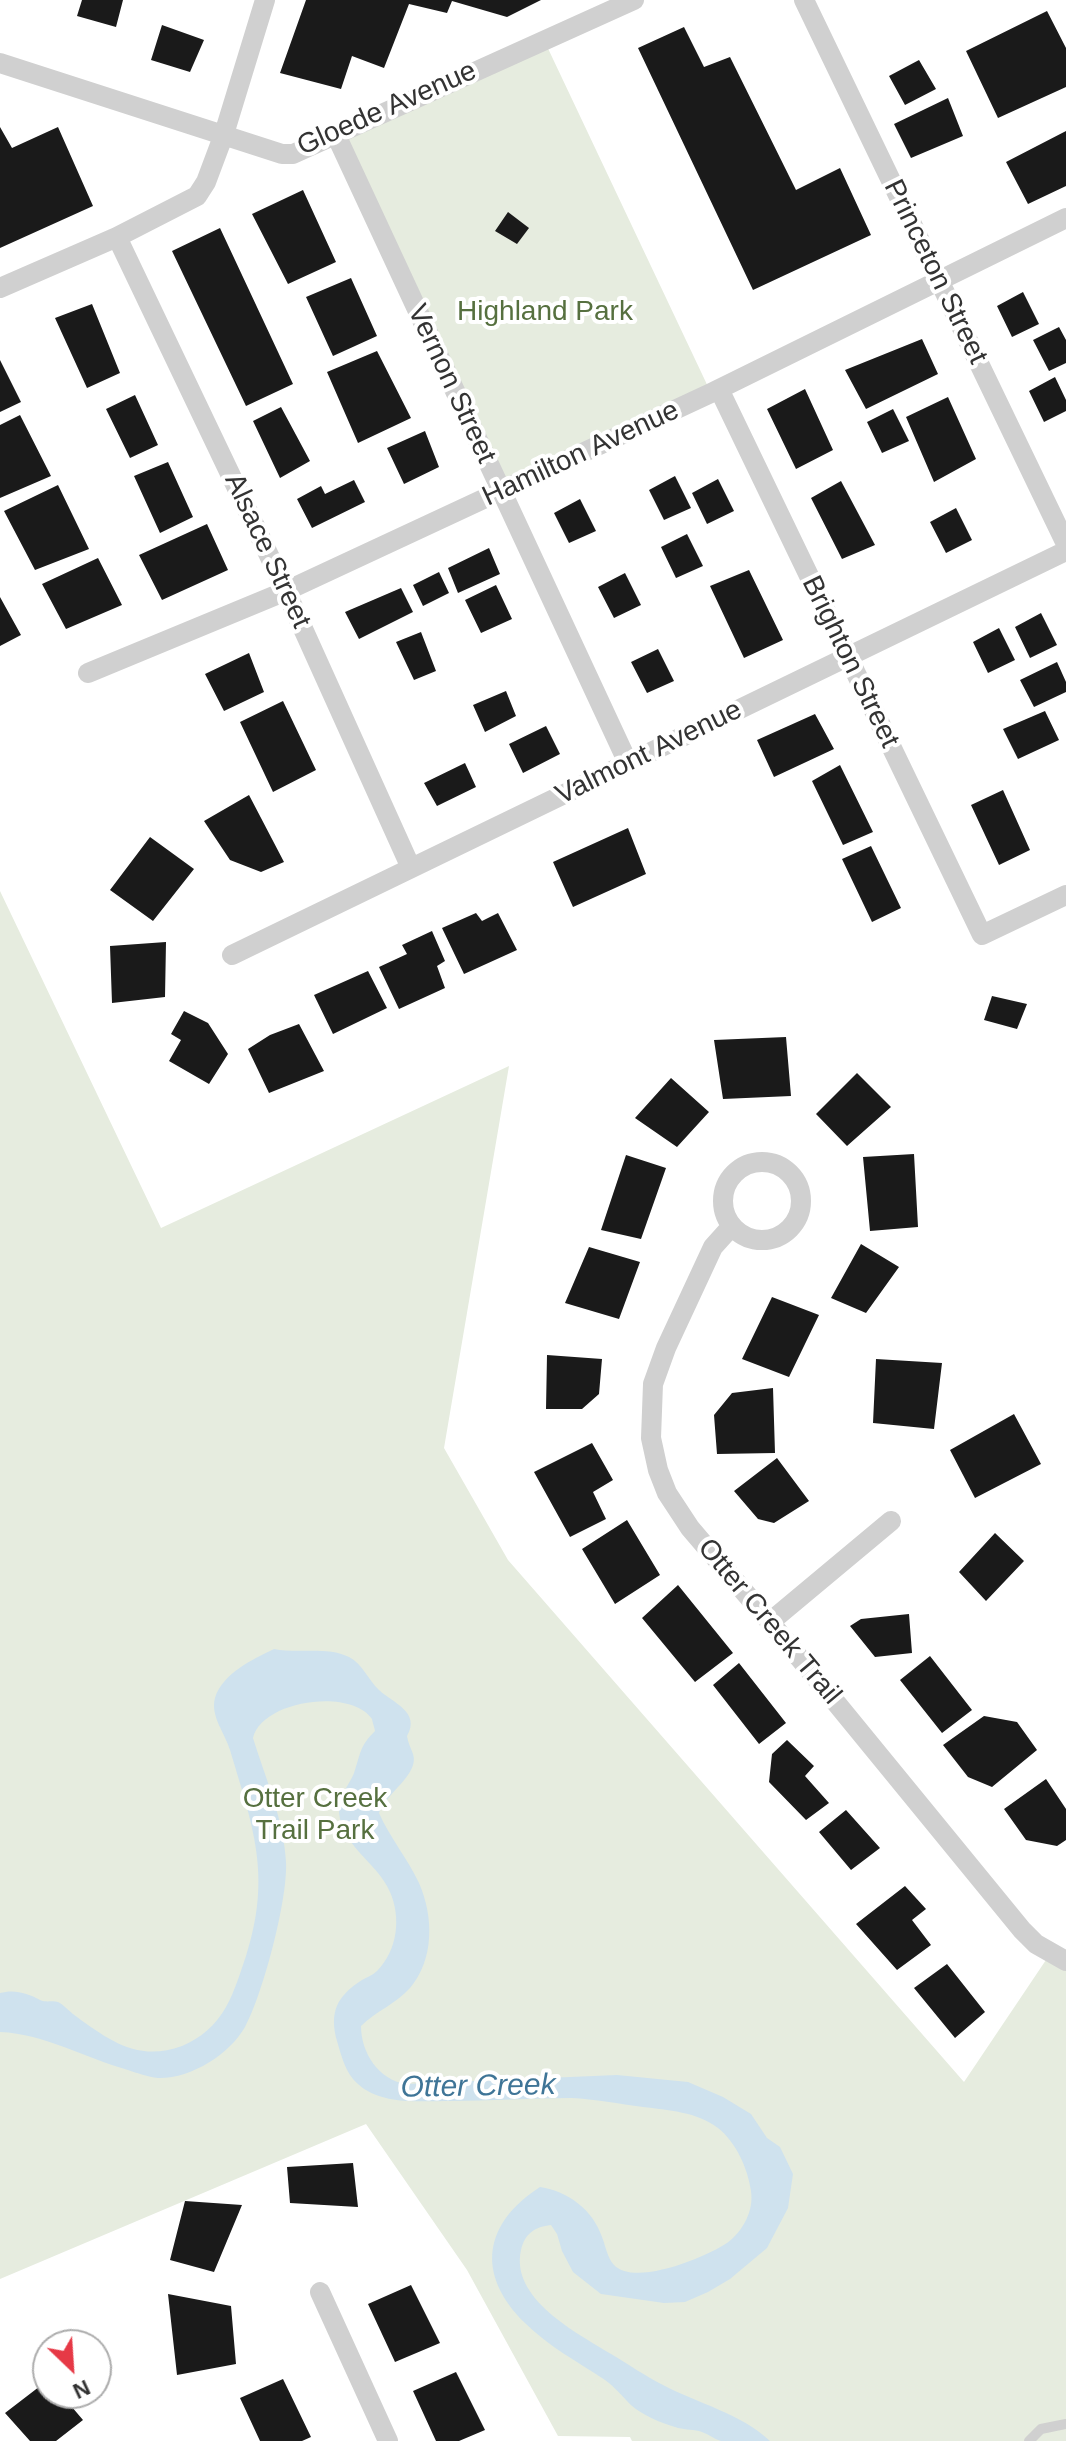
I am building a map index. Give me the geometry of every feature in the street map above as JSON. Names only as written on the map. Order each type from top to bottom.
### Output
[{"type":"street","points":[[0,288],[117,237],[183,206],[197,196],[206,182],[224,134],[265,0]]},
{"type":"street","name":"Gloede Avenue","points":[[224,134],[282,154],[293,154],[634,0]]},
{"type":"street","name":"Princeton Street","points":[[804,0],[1066,544]]},
{"type":"street","points":[[0,63],[224,134]]},
{"type":"street","name":"Vernon Street","points":[[336,135],[628,763]]},
{"type":"street","name":"Hamilton Avenue","points":[[88,673],[286,591],[719,389],[1066,218]]},
{"type":"street","name":"Alsace Street","points":[[117,237],[286,591],[411,868]]},
{"type":"street","name":"Brighton Street","points":[[719,389],[982,935],[1066,895]]},
{"type":"street","name":"Valmont Avenue","points":[[232,955],[1066,551]]},
{"type":"street","name":"Otter Creek Trail","points":[[731,1227],[713,1247],[658,1366],[650,1411],[651,1438],[658,1470],[678,1512],[1022,1930],[1036,1944],[1066,1961]]},
{"type":"street","points":[[770,1622],[891,1521]]},
{"type":"street","points":[[320,2292],[388,2441]]},
{"type":"lane","points":[[1029,2441],[1041,2429],[1066,2424]]},
{"type":"green space","name":"Highland Park","points":[[544,40],[711,393],[502,490],[336,135]]},
{"type":"green space","name":"Otter Creek Trail Park","points":[[0,891],[161,1228],[509,1066],[444,1448],[508,1560],[964,2082],[1050,1954],[1066,1958],[1066,2441],[632,2441],[630,2437],[558,2436],[467,2270],[366,2124],[0,2279]]},
{"type":"water","name":"Otter Creek","points":[[274,1649],[322,1651],[349,1657],[379,1690],[404,1709],[410,1721],[407,1736],[414,1761],[407,1776],[379,1813],[419,1883],[427,1910],[429,1938],[424,1965],[410,1988],[361,2026],[364,2046],[380,2071],[406,2084],[617,2075],[688,2082],[723,2097],[751,2114],[767,2138],[780,2147],[793,2174],[788,2208],[767,2248],[730,2279],[708,2292],[685,2302],[664,2303],[601,2294],[573,2272],[551,2225],[540,2227],[528,2235],[521,2250],[520,2268],[536,2299],[565,2325],[650,2378],[746,2423],[770,2441],[721,2441],[699,2431],[664,2423],[641,2412],[609,2383],[553,2346],[525,2323],[509,2305],[498,2286],[493,2268],[497,2233],[521,2201],[540,2187],[570,2197],[586,2210],[598,2227],[612,2262],[624,2271],[638,2273],[670,2268],[727,2243],[746,2220],[751,2206],[751,2191],[740,2156],[718,2128],[701,2118],[682,2113],[580,2099],[425,2101],[385,2098],[362,2088],[347,2070],[335,2031],[337,2006],[346,1992],[384,1963],[396,1933],[396,1912],[390,1892],[351,1842],[340,1819],[341,1797],[354,1773],[363,1746],[375,1731],[372,1719],[361,1709],[327,1701],[288,1707],[260,1725],[253,1738],[282,1830],[286,1878],[273,1946],[252,2012],[238,2037],[219,2056],[195,2070],[158,2078],[33,2037],[0,2032],[0,1993],[10,1991],[58,2002],[113,2041],[152,2052],[182,2046],[218,2020],[229,2001],[246,1956],[254,1927],[258,1876],[246,1803],[230,1750],[216,1718],[215,1698],[231,1675]]},
{"type":"building","points":[[82,0],[123,0],[116,27],[77,16]]},
{"type":"building","points":[[306,0],[541,0],[507,17],[452,1],[447,13],[409,4],[384,68],[352,56],[341,89],[280,73]]},
{"type":"building","points":[[1047,11],[1066,48],[1066,87],[998,118],[966,51]]},
{"type":"building","points":[[162,25],[204,40],[190,72],[151,60]]},
{"type":"building","points":[[684,27],[704,67],[730,57],[796,190],[840,168],[871,235],[753,290],[638,48]]},
{"type":"building","points":[[919,60],[936,89],[905,105],[889,76]]},
{"type":"building","points":[[948,98],[963,136],[911,158],[894,124]]},
{"type":"building","points":[[0,127],[12,148],[58,127],[93,206],[0,248]]},
{"type":"building","points":[[1066,131],[1066,186],[1028,204],[1006,162]]},
{"type":"building","points":[[303,190],[336,262],[288,284],[252,214]]},
{"type":"building","points":[[508,212],[529,228],[517,244],[495,231]]},
{"type":"building","points":[[220,228],[293,384],[246,406],[172,251]]},
{"type":"building","points":[[351,278],[377,336],[333,356],[306,297]]},
{"type":"building","points":[[1023,292],[1039,324],[1012,337],[997,306]]},
{"type":"building","points":[[92,304],[120,373],[87,388],[55,318]]},
{"type":"building","points":[[1059,327],[1066,340],[1066,363],[1049,371],[1033,340]]},
{"type":"building","points":[[922,339],[938,374],[866,409],[845,370]]},
{"type":"building","points":[[377,351],[411,418],[358,443],[327,372]]},
{"type":"building","points":[[0,360],[21,402],[0,412]]},
{"type":"building","points":[[1055,377],[1066,400],[1066,411],[1044,422],[1029,391]]},
{"type":"building","points":[[805,389],[833,450],[796,469],[767,409]]},
{"type":"building","points":[[135,395],[158,445],[130,458],[106,409]]},
{"type":"building","points":[[948,397],[976,459],[934,482],[906,417]]},
{"type":"building","points":[[281,407],[310,461],[280,478],[253,421]]},
{"type":"building","points":[[893,409],[909,441],[882,453],[867,422]]},
{"type":"building","points":[[20,415],[51,476],[0,498],[0,425]]},
{"type":"building","points":[[425,431],[439,467],[404,484],[387,448]]},
{"type":"building","points":[[168,462],[193,517],[160,533],[134,476]]},
{"type":"building","points":[[675,476],[691,508],[664,520],[649,490]]},
{"type":"building","points":[[718,479],[734,511],[707,524],[692,493]]},
{"type":"building","points":[[354,480],[365,502],[312,528],[297,499],[321,486],[325,494]]},
{"type":"building","points":[[841,481],[875,545],[842,559],[811,498]]},
{"type":"building","points":[[58,485],[89,549],[35,570],[4,511]]},
{"type":"building","points":[[580,499],[596,531],[569,543],[554,513]]},
{"type":"building","points":[[956,508],[972,540],[946,553],[930,522]]},
{"type":"building","points":[[207,524],[228,570],[162,600],[139,555]]},
{"type":"building","points":[[687,534],[703,566],[676,578],[661,547]]},
{"type":"building","points":[[489,548],[500,574],[458,593],[448,568]]},
{"type":"building","points":[[98,558],[122,605],[66,629],[42,584]]},
{"type":"building","points":[[749,570],[783,640],[744,658],[710,586]]},
{"type":"building","points":[[439,572],[449,593],[423,606],[413,585]]},
{"type":"building","points":[[625,573],[641,605],[614,618],[598,587]]},
{"type":"building","points":[[496,585],[512,619],[481,633],[465,600]]},
{"type":"building","points":[[401,588],[413,612],[359,639],[345,612]]},
{"type":"building","points":[[0,597],[21,635],[0,646]]},
{"type":"building","points":[[1041,613],[1057,645],[1030,658],[1015,627]]},
{"type":"building","points":[[999,628],[1015,660],[988,673],[973,642]]},
{"type":"building","points":[[421,632],[436,671],[414,680],[396,642]]},
{"type":"building","points":[[658,649],[674,681],[647,693],[631,662]]},
{"type":"building","points":[[249,653],[264,692],[224,711],[205,674]]},
{"type":"building","points":[[1057,662],[1066,682],[1066,692],[1034,707],[1020,680]]},
{"type":"building","points":[[506,691],[516,716],[485,732],[473,705]]},
{"type":"building","points":[[283,701],[316,770],[273,792],[240,722]]},
{"type":"building","points":[[1045,711],[1059,740],[1018,759],[1003,729]]},
{"type":"building","points":[[815,714],[834,749],[774,777],[757,740]]},
{"type":"building","points":[[546,726],[560,754],[523,773],[509,744]]},
{"type":"building","points":[[465,763],[476,787],[437,806],[424,783]]},
{"type":"building","points":[[840,765],[873,832],[843,845],[812,781]]},
{"type":"building","points":[[1003,790],[1030,850],[999,865],[971,805]]},
{"type":"building","points":[[249,795],[284,862],[261,872],[230,860],[204,821]]},
{"type":"building","points":[[628,828],[646,874],[573,907],[553,862]]},
{"type":"building","points":[[150,837],[194,869],[153,921],[110,890]]},
{"type":"building","points":[[871,846],[901,908],[872,922],[842,859]]},
{"type":"building","points":[[476,913],[482,921],[498,913],[517,950],[464,974],[442,928]]},
{"type":"building","points":[[432,931],[445,961],[437,966],[445,988],[399,1009],[379,967],[407,954],[402,945]]},
{"type":"building","points":[[166,942],[165,997],[112,1003],[110,946]]},
{"type":"building","points":[[368,971],[387,1008],[333,1034],[314,995]]},
{"type":"building","points":[[992,996],[1027,1004],[1017,1029],[984,1020]]},
{"type":"building","points":[[184,1011],[208,1023],[228,1054],[209,1084],[169,1061],[181,1040],[171,1034]]},
{"type":"building","points":[[299,1024],[324,1071],[269,1093],[248,1049],[270,1035]]},
{"type":"building","points":[[786,1037],[791,1096],[723,1099],[714,1040]]},
{"type":"building","points":[[857,1073],[891,1107],[847,1146],[816,1114]]},
{"type":"building","points":[[671,1078],[709,1112],[677,1147],[635,1118]]},
{"type":"building","points":[[914,1154],[918,1227],[870,1231],[863,1157]]},
{"type":"building","points":[[626,1155],[666,1168],[641,1239],[601,1230]]},
{"type":"building","points":[[861,1244],[899,1267],[866,1313],[831,1298]]},
{"type":"building","points":[[589,1247],[640,1262],[619,1319],[565,1303]]},
{"type":"building","points":[[772,1297],[819,1315],[789,1377],[742,1359]]},
{"type":"building","points":[[547,1355],[602,1359],[599,1394],[582,1409],[546,1409]]},
{"type":"building","points":[[876,1359],[942,1363],[934,1429],[873,1423]]},
{"type":"building","points":[[773,1388],[775,1453],[717,1454],[714,1415],[732,1393]]},
{"type":"building","points":[[1014,1414],[1041,1464],[975,1498],[950,1450]]},
{"type":"building","points":[[592,1443],[613,1480],[593,1492],[606,1519],[570,1537],[534,1472]]},
{"type":"building","points":[[777,1458],[809,1501],[774,1523],[758,1519],[734,1491]]},
{"type":"building","points":[[627,1520],[660,1575],[615,1604],[582,1549]]},
{"type":"building","points":[[995,1533],[1024,1561],[986,1601],[959,1572]]},
{"type":"building","points":[[678,1585],[733,1653],[695,1682],[642,1618]]},
{"type":"building","points":[[909,1614],[912,1653],[875,1657],[850,1626],[861,1619]]},
{"type":"building","points":[[930,1656],[972,1710],[942,1733],[900,1680]]},
{"type":"building","points":[[739,1663],[786,1723],[759,1744],[713,1685]]},
{"type":"building","points":[[984,1716],[1017,1722],[1037,1750],[992,1787],[968,1777],[943,1745]]},
{"type":"building","points":[[787,1740],[814,1766],[805,1776],[829,1803],[806,1820],[769,1782],[772,1754]]},
{"type":"building","points":[[1046,1779],[1066,1809],[1066,1840],[1057,1846],[1026,1840],[1004,1809]]},
{"type":"building","points":[[846,1810],[880,1848],[851,1870],[819,1832]]},
{"type":"building","points":[[905,1886],[926,1909],[912,1920],[931,1945],[897,1970],[856,1924]]},
{"type":"building","points":[[947,1964],[985,2012],[955,2038],[914,1988]]},
{"type":"building","points":[[353,2163],[358,2207],[290,2203],[287,2167]]},
{"type":"building","points":[[185,2201],[242,2205],[214,2272],[170,2260]]},
{"type":"building","points":[[411,2285],[440,2343],[395,2362],[368,2304]]},
{"type":"building","points":[[168,2294],[231,2306],[236,2364],[177,2375]]},
{"type":"building","points":[[456,2372],[485,2430],[459,2441],[436,2441],[413,2391]]},
{"type":"building","points":[[283,2379],[311,2437],[302,2441],[260,2441],[240,2398]]},
{"type":"building","points":[[32,2392],[32,2409],[74,2409],[83,2420],[56,2441],[30,2441],[5,2413]]}]
